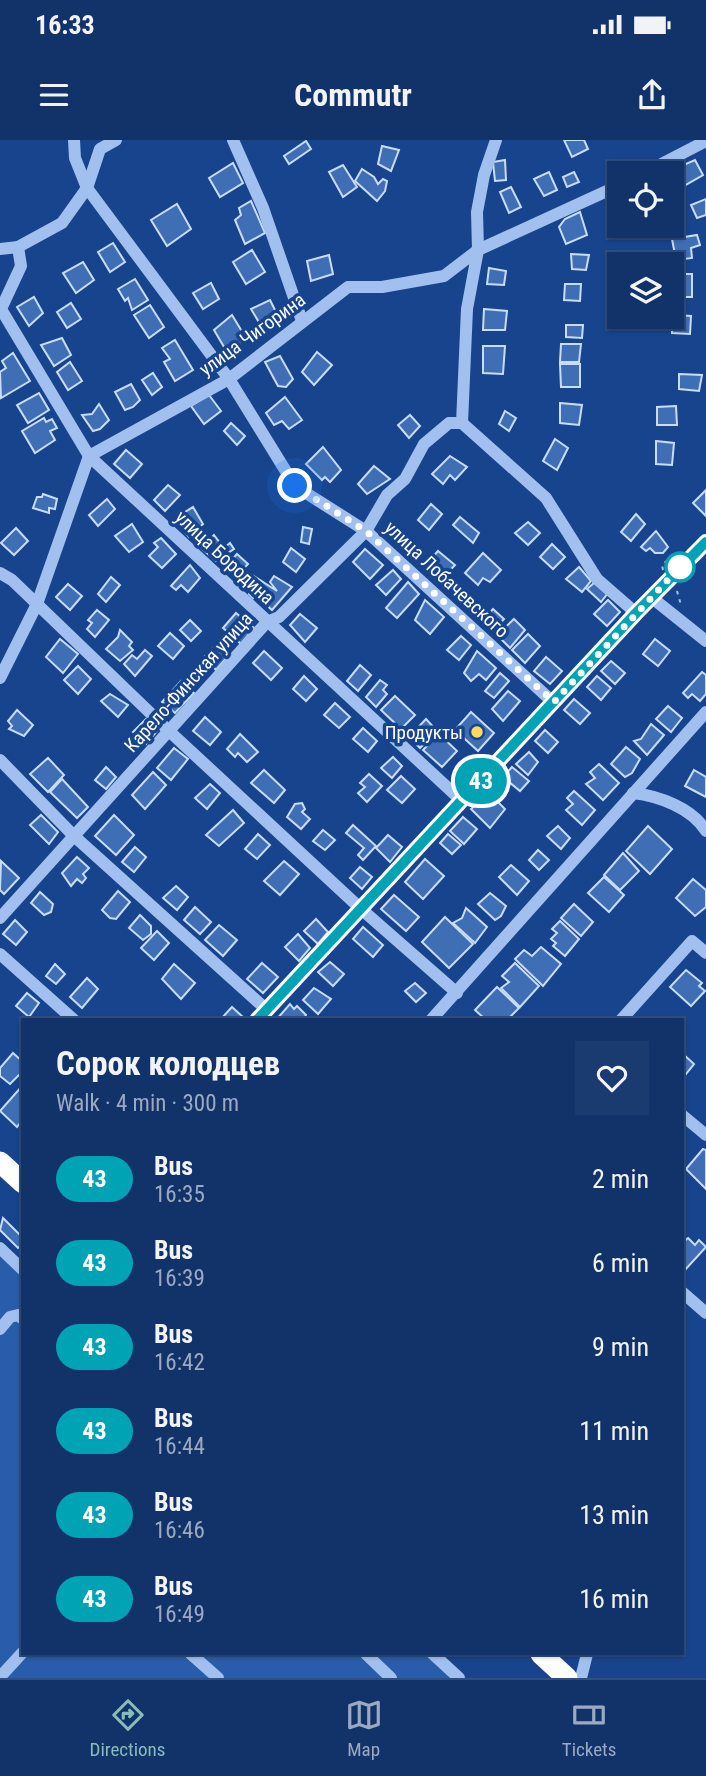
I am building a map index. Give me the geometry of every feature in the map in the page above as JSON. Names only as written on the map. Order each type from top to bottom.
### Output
[{"type":"highway","points":[[2,1167],[21,1181]]},
{"type":"highway","points":[[542,1655],[567,1678]]},
{"type":"street","name":"улица Лобачевского","points":[[74,140],[75,158],[87,188],[229,379],[295,486],[366,531],[554,702]]},
{"type":"street","points":[[0,249],[18,247],[62,223],[87,188],[100,149],[116,140]]},
{"type":"street","points":[[233,140],[263,208],[302,321]]},
{"type":"street","points":[[496,140],[484,175],[477,212],[478,250],[467,309],[462,423],[546,498],[597,579],[636,613]]},
{"type":"street","points":[[669,161],[706,141]]},
{"type":"street","name":"улица Чигорина","points":[[89,456],[229,379],[348,287],[382,287],[444,276],[478,250],[607,191]]},
{"type":"street","points":[[1,309],[21,266],[18,247]]},
{"type":"street","name":"улица Бородина","points":[[1,309],[89,456],[462,800]]},
{"type":"street","name":"Карело-Финская улица","points":[[0,918],[267,622],[279,617],[366,531],[387,495],[405,479],[424,444],[449,423],[462,423]]},
{"type":"street","points":[[0,677],[37,604],[89,456]]},
{"type":"street","points":[[0,760],[74,836],[262,1015],[651,597],[706,542]]},
{"type":"street","points":[[0,573],[37,604],[360,908],[457,993]]},
{"type":"street","points":[[651,597],[706,641]]},
{"type":"street","points":[[433,1018],[706,712]]},
{"type":"street","points":[[633,793],[658,796],[701,823],[706,831]]},
{"type":"street","points":[[623,1018],[692,940],[706,953]]},
{"type":"street","points":[[0,954],[72,1018]]},
{"type":"street","points":[[684,1117],[706,1135]]},
{"type":"street","points":[[0,1248],[21,1268]]},
{"type":"street","points":[[684,1294],[706,1313]]},
{"type":"street","points":[[0,1329],[10,1317],[18,1315],[21,1318]]},
{"type":"street","points":[[0,1677],[21,1654]]},
{"type":"street","points":[[192,1655],[218,1678]]},
{"type":"street","points":[[367,1655],[391,1678]]},
{"type":"street","points":[[434,1655],[459,1678]]},
{"type":"street","points":[[581,1678],[587,1655]]},
{"type":"shaded area","points":[[0,1255],[21,1274],[21,1655],[435,1655],[461,1678],[0,1678]]},
{"type":"building","points":[[564,140],[584,140],[588,149],[572,157]]},
{"type":"building","points":[[306,141],[311,149],[289,164],[284,156]]},
{"type":"building","points":[[382,146],[399,150],[391,171],[378,164]]},
{"type":"building","points":[[505,160],[506,180],[495,181],[493,162]]},
{"type":"building","points":[[695,160],[703,175],[684,186],[684,165]]},
{"type":"building","points":[[233,163],[243,183],[220,197],[209,178]]},
{"type":"building","points":[[343,165],[357,187],[343,197],[329,172]]},
{"type":"building","points":[[362,169],[374,177],[378,184],[383,179],[387,181],[385,191],[377,201],[355,181]]},
{"type":"building","points":[[549,172],[557,190],[544,196],[534,179]]},
{"type":"building","points":[[574,172],[579,182],[567,187],[563,177]]},
{"type":"building","points":[[511,187],[521,207],[509,213],[500,192]]},
{"type":"building","points":[[706,199],[706,215],[697,218],[691,205]]},
{"type":"building","points":[[251,201],[265,233],[245,244],[235,220],[241,215],[239,208]]},
{"type":"building","points":[[177,204],[191,229],[167,246],[151,220]]},
{"type":"building","points":[[580,212],[587,235],[566,244],[559,227],[565,219]]},
{"type":"building","points":[[697,235],[700,245],[691,248],[692,258],[684,259],[684,252],[674,252],[672,239]]},
{"type":"building","points":[[113,243],[125,262],[110,272],[98,252]]},
{"type":"building","points":[[252,250],[265,272],[246,284],[233,262]]},
{"type":"building","points":[[571,254],[589,255],[586,270],[572,269]]},
{"type":"building","points":[[329,255],[333,274],[311,281],[307,261]]},
{"type":"building","points":[[83,262],[94,280],[76,293],[63,273]]},
{"type":"building","points":[[489,268],[506,271],[504,285],[487,284]]},
{"type":"building","points":[[684,274],[692,274],[692,297],[684,297]]},
{"type":"building","points":[[135,279],[148,300],[132,310],[128,298],[125,301],[118,289]]},
{"type":"building","points":[[211,283],[219,299],[203,309],[193,293]]},
{"type":"building","points":[[565,284],[581,284],[580,301],[564,300]]},
{"type":"building","points":[[34,297],[43,313],[29,326],[17,307]]},
{"type":"building","points":[[270,300],[279,318],[263,329],[251,309]]},
{"type":"building","points":[[71,303],[81,319],[67,328],[57,312]]},
{"type":"building","points":[[150,305],[164,327],[149,338],[134,315]]},
{"type":"building","points":[[484,309],[507,311],[505,330],[483,330]]},
{"type":"building","points":[[232,315],[246,338],[227,352],[214,330]]},
{"type":"building","points":[[684,316],[691,316],[690,334],[672,333],[672,329],[684,329]]},
{"type":"building","points":[[566,325],[583,325],[582,338],[566,337]]},
{"type":"building","points":[[62,338],[71,355],[54,366],[41,345]]},
{"type":"building","points":[[175,340],[193,370],[175,381],[164,362],[170,359],[162,348]]},
{"type":"building","points":[[561,344],[581,344],[579,362],[560,362]]},
{"type":"building","points":[[483,346],[505,346],[503,374],[483,373]]},
{"type":"building","points":[[317,352],[332,365],[314,385],[302,372]]},
{"type":"building","points":[[13,353],[30,381],[1,398],[0,372],[6,368],[2,361]]},
{"type":"building","points":[[280,356],[293,379],[286,387],[278,386],[265,362]]},
{"type":"building","points":[[70,362],[82,381],[68,390],[57,372]]},
{"type":"building","points":[[560,364],[580,364],[580,387],[561,387]]},
{"type":"building","points":[[153,373],[162,387],[152,395],[142,380]]},
{"type":"building","points":[[679,374],[702,375],[699,391],[679,389]]},
{"type":"building","points":[[131,384],[140,400],[125,410],[115,392]]},
{"type":"building","points":[[39,393],[49,410],[28,423],[17,405]]},
{"type":"building","points":[[209,395],[221,411],[204,424],[191,406]]},
{"type":"building","points":[[285,397],[302,420],[289,429],[282,421],[274,425],[266,413]]},
{"type":"building","points":[[560,403],[582,405],[579,425],[560,423]]},
{"type":"building","points":[[99,404],[109,420],[100,429],[93,431],[82,415],[92,414]]},
{"type":"building","points":[[676,406],[677,425],[657,425],[657,407]]},
{"type":"building","points":[[505,411],[516,418],[509,431],[499,424]]},
{"type":"building","points":[[410,415],[420,426],[409,438],[398,425]]},
{"type":"building","points":[[44,418],[46,422],[52,419],[57,428],[50,431],[55,440],[35,453],[22,431]]},
{"type":"building","points":[[231,423],[245,436],[237,445],[224,431]]},
{"type":"building","points":[[555,439],[568,448],[557,470],[543,461]]},
{"type":"building","points":[[656,441],[674,443],[672,465],[656,464]]},
{"type":"building","points":[[323,447],[341,470],[330,482],[325,477],[322,480],[306,464]]},
{"type":"building","points":[[126,450],[142,464],[130,478],[114,464]]},
{"type":"building","points":[[450,456],[467,467],[455,480],[450,475],[443,484],[432,474]]},
{"type":"building","points":[[374,466],[390,479],[367,494],[358,484]]},
{"type":"building","points":[[168,485],[180,495],[165,511],[154,500]]},
{"type":"building","points":[[706,490],[706,516],[693,503]]},
{"type":"building","points":[[43,494],[57,499],[55,509],[49,508],[49,513],[33,508],[37,497],[42,497]]},
{"type":"building","points":[[107,499],[115,509],[98,526],[89,515]]},
{"type":"building","points":[[431,504],[442,514],[429,530],[418,520]]},
{"type":"building","points":[[193,507],[203,524],[189,537],[174,519]]},
{"type":"building","points":[[636,514],[645,524],[631,541],[621,532]]},
{"type":"building","points":[[460,517],[479,533],[473,543],[453,525]]},
{"type":"building","points":[[528,522],[540,533],[528,545],[515,533]]},
{"type":"building","points":[[132,524],[143,542],[129,552],[115,536]]},
{"type":"building","points":[[303,527],[312,529],[309,544],[301,542]]},
{"type":"building","points":[[16,528],[28,541],[14,555],[1,543]]},
{"type":"building","points":[[656,531],[668,547],[663,553],[655,553],[650,548],[646,551],[641,547]]},
{"type":"building","points":[[214,535],[224,548],[230,543],[234,549],[216,561],[201,548]]},
{"type":"building","points":[[161,538],[176,554],[162,568],[149,556],[158,547],[154,543]]},
{"type":"building","points":[[552,544],[565,557],[553,569],[540,557]]},
{"type":"building","points":[[291,548],[305,559],[296,572],[283,562]]},
{"type":"building","points":[[365,549],[383,565],[370,579],[353,562]]},
{"type":"building","points":[[438,551],[455,565],[440,581],[424,567]]},
{"type":"building","points":[[483,553],[501,570],[490,582],[483,578],[478,585],[465,573]]},
{"type":"building","points":[[237,554],[248,564],[239,573],[229,563]]},
{"type":"building","points":[[190,565],[200,578],[188,592],[181,585],[176,590],[171,586]]},
{"type":"building","points":[[579,567],[591,581],[582,592],[566,579]]},
{"type":"building","points":[[393,570],[401,579],[386,595],[376,585]]},
{"type":"building","points":[[249,573],[277,591],[270,582],[274,576],[292,587],[272,610],[255,595],[253,598],[249,594],[251,590],[241,583]]},
{"type":"building","points":[[111,577],[120,585],[106,602],[98,594]]},
{"type":"building","points":[[408,582],[419,594],[397,618],[386,608]]},
{"type":"building","points":[[595,582],[608,593],[601,602],[587,589]]},
{"type":"building","points":[[68,584],[82,596],[70,610],[56,597]]},
{"type":"building","points":[[425,600],[444,617],[430,634],[415,620]]},
{"type":"building","points":[[608,600],[620,612],[607,626],[594,614]]},
{"type":"building","points":[[493,609],[504,619],[493,631],[483,620]]},
{"type":"building","points":[[97,610],[109,620],[95,637],[87,629],[92,623],[88,620]]},
{"type":"building","points":[[236,613],[254,628],[241,644],[223,628]]},
{"type":"building","points":[[300,614],[317,628],[305,642],[290,625]]},
{"type":"building","points":[[514,619],[525,630],[510,648],[497,635]]},
{"type":"building","points":[[190,620],[201,631],[191,641],[180,630]]},
{"type":"building","points":[[120,630],[132,642],[129,646],[133,650],[120,661],[106,649],[118,637]]},
{"type":"building","points":[[170,633],[184,646],[173,659],[158,646]]},
{"type":"building","points":[[528,634],[540,646],[525,663],[512,650]]},
{"type":"building","points":[[461,636],[471,645],[459,660],[447,650]]},
{"type":"building","points":[[60,639],[78,654],[63,673],[46,657]]},
{"type":"building","points":[[655,639],[670,651],[658,666],[643,654]]},
{"type":"building","points":[[217,644],[229,655],[216,670],[204,657]]},
{"type":"building","points":[[145,650],[152,656],[135,676],[124,664],[132,655],[137,659]]},
{"type":"building","points":[[264,651],[282,668],[271,680],[253,663]]},
{"type":"building","points":[[477,651],[496,668],[486,680],[479,674],[471,681],[464,673]]},
{"type":"building","points":[[546,657],[562,671],[550,684],[534,671]]},
{"type":"building","points":[[611,661],[625,673],[615,684],[601,671]]},
{"type":"building","points":[[360,665],[371,675],[358,691],[347,681]]},
{"type":"building","points":[[78,666],[91,679],[78,694],[64,680]]},
{"type":"building","points":[[702,672],[706,675],[706,694],[700,701],[692,694],[688,698],[683,693]]},
{"type":"building","points":[[500,673],[509,681],[494,698],[485,691]]},
{"type":"building","points":[[304,676],[317,689],[306,701],[293,689]]},
{"type":"building","points":[[597,676],[611,688],[601,700],[587,687]]},
{"type":"building","points":[[380,680],[387,685],[383,690],[387,694],[376,707],[366,697]]},
{"type":"building","points":[[181,681],[194,693],[175,713],[162,702]]},
{"type":"building","points":[[508,691],[520,701],[503,721],[492,709]]},
{"type":"building","points":[[110,694],[128,705],[118,717],[101,701]]},
{"type":"building","points":[[395,696],[415,715],[401,729],[381,710]]},
{"type":"building","points":[[574,699],[590,713],[580,724],[564,710]]},
{"type":"building","points":[[335,703],[350,717],[339,728],[324,715]]},
{"type":"building","points":[[668,706],[682,718],[671,732],[656,719]]},
{"type":"building","points":[[17,710],[33,725],[24,736],[9,729],[12,726],[8,721]]},
{"type":"building","points":[[471,712],[494,733],[478,751],[455,730]]},
{"type":"building","points":[[205,717],[221,732],[210,745],[193,731]]},
{"type":"building","points":[[146,719],[157,731],[146,744],[133,732]]},
{"type":"building","points":[[426,719],[437,731],[420,748],[409,737]]},
{"type":"building","points":[[651,724],[664,735],[647,755],[634,741],[641,739]]},
{"type":"building","points":[[363,728],[377,741],[368,752],[353,739]]},
{"type":"building","points":[[545,730],[558,742],[548,753],[535,741]]},
{"type":"building","points":[[240,734],[258,752],[247,762],[238,753],[235,757],[227,749]]},
{"type":"building","points":[[439,734],[457,751],[442,767],[423,750]]},
{"type":"building","points":[[626,747],[640,759],[632,773],[625,777],[611,764]]},
{"type":"building","points":[[174,748],[188,759],[171,780],[157,768]]},
{"type":"building","points":[[529,752],[538,762],[528,775],[516,764]]},
{"type":"building","points":[[393,757],[402,766],[392,778],[381,768]]},
{"type":"building","points":[[48,758],[64,775],[48,792],[30,774]]},
{"type":"building","points":[[599,764],[619,783],[603,800],[586,784],[595,778],[590,772]]},
{"type":"building","points":[[106,767],[116,777],[106,789],[95,780]]},
{"type":"building","points":[[512,767],[529,781],[520,791],[503,777]]},
{"type":"building","points":[[264,770],[285,790],[274,803],[251,783]]},
{"type":"building","points":[[694,770],[706,777],[706,797],[685,786]]},
{"type":"building","points":[[153,772],[166,785],[145,809],[132,795]]},
{"type":"building","points":[[369,774],[382,786],[367,802],[358,793],[365,787],[360,783]]},
{"type":"building","points":[[401,776],[415,789],[402,803],[387,790]]},
{"type":"building","points":[[62,779],[88,807],[77,818],[50,792]]},
{"type":"building","points":[[210,784],[220,793],[207,809],[195,798]]},
{"type":"building","points":[[574,791],[595,810],[582,825],[566,810],[573,804],[567,798]]},
{"type":"building","points":[[489,793],[505,809],[490,828],[471,809]]},
{"type":"building","points":[[302,803],[305,809],[302,812],[310,819],[301,829],[287,817],[295,804]]},
{"type":"building","points":[[233,810],[244,823],[219,846],[206,835]]},
{"type":"building","points":[[41,815],[58,832],[49,844],[30,825]]},
{"type":"building","points":[[114,815],[134,835],[116,855],[95,836]]},
{"type":"building","points":[[463,817],[477,829],[464,844],[450,831]]},
{"type":"building","points":[[353,825],[376,846],[363,860],[358,855],[364,848],[346,833]]},
{"type":"building","points":[[558,826],[570,838],[561,849],[547,836]]},
{"type":"building","points":[[648,826],[672,849],[650,874],[626,851]]},
{"type":"building","points":[[323,830],[335,840],[325,850],[313,841]]},
{"type":"building","points":[[258,834],[270,845],[257,859],[245,849]]},
{"type":"building","points":[[448,834],[461,845],[452,854],[440,843]]},
{"type":"building","points":[[388,835],[402,847],[390,862],[376,848]]},
{"type":"building","points":[[135,847],[146,857],[134,872],[122,862]]},
{"type":"building","points":[[538,850],[549,860],[539,870],[529,860]]},
{"type":"building","points":[[623,853],[639,871],[620,890],[604,875]]},
{"type":"building","points":[[77,857],[89,868],[83,874],[86,878],[82,883],[77,879],[71,886],[62,873]]},
{"type":"building","points":[[425,859],[444,876],[423,899],[405,882]]},
{"type":"building","points":[[1,861],[19,878],[4,894],[0,890]]},
{"type":"building","points":[[284,861],[299,874],[280,895],[264,881]]},
{"type":"building","points":[[511,865],[529,881],[517,895],[499,877]]},
{"type":"building","points":[[360,867],[372,877],[362,889],[350,878]]},
{"type":"building","points":[[604,877],[624,895],[609,912],[588,893]]},
{"type":"building","points":[[693,879],[706,890],[706,907],[695,916],[676,898]]},
{"type":"building","points":[[176,886],[188,897],[177,910],[163,898]]},
{"type":"building","points":[[118,891],[130,902],[116,919],[110,918],[102,910]]},
{"type":"building","points":[[40,892],[53,904],[51,912],[44,915],[31,903]]},
{"type":"building","points":[[490,893],[506,906],[501,916],[495,920],[478,904]]},
{"type":"building","points":[[394,895],[419,917],[406,931],[381,909]]},
{"type":"building","points":[[574,904],[593,922],[581,936],[561,918]]},
{"type":"building","points":[[195,907],[211,922],[200,934],[184,920]]},
{"type":"building","points":[[466,908],[487,927],[475,943],[453,923],[462,918]]},
{"type":"building","points":[[140,915],[151,926],[151,934],[143,940],[129,928]]},
{"type":"building","points":[[445,917],[473,944],[449,968],[422,942]]},
{"type":"building","points":[[316,919],[328,932],[318,944],[304,931]]},
{"type":"building","points":[[15,920],[27,932],[16,945],[3,934]]},
{"type":"building","points":[[560,921],[579,939],[565,956],[553,946],[556,943],[551,939],[557,933],[552,929]]},
{"type":"building","points":[[219,925],[237,940],[223,956],[205,940]]},
{"type":"building","points":[[363,927],[383,945],[373,957],[353,939]]},
{"type":"building","points":[[157,931],[169,943],[154,960],[141,948]]},
{"type":"building","points":[[298,934],[310,948],[299,961],[285,947]]},
{"type":"building","points":[[541,947],[561,964],[543,986],[515,959],[524,950],[532,956]]},
{"type":"building","points":[[330,962],[344,974],[333,986],[318,972]]},
{"type":"building","points":[[262,963],[278,977],[263,993],[247,979]]},
{"type":"building","points":[[515,963],[539,986],[520,1007],[501,988],[509,982],[502,976]]},
{"type":"building","points":[[55,964],[65,974],[56,984],[46,976]]},
{"type":"building","points":[[174,964],[195,983],[181,999],[162,979]]},
{"type":"building","points":[[686,970],[702,983],[699,986],[705,991],[691,1006],[670,987]]},
{"type":"building","points":[[87,978],[98,989],[82,1008],[70,997]]},
{"type":"building","points":[[415,983],[426,993],[416,1002],[405,991]]},
{"type":"building","points":[[497,987],[519,1008],[509,1018],[484,1018],[475,1010]]},
{"type":"building","points":[[314,988],[331,999],[318,1014],[303,1000]]},
{"type":"building","points":[[27,993],[39,1003],[29,1017],[16,1006]]},
{"type":"building","points":[[290,1004],[294,1009],[297,1006],[306,1015],[304,1018],[278,1018]]},
{"type":"building","points":[[232,1007],[244,1018],[222,1018]]},
{"type":"building","points":[[13,1053],[21,1060],[21,1073],[10,1084],[0,1076],[0,1068]]},
{"type":"building","points":[[684,1055],[694,1064],[684,1076]]},
{"type":"building","points":[[21,1087],[21,1122],[17,1127],[0,1111]]},
{"type":"building","points":[[703,1149],[706,1150],[706,1189],[686,1169]]},
{"type":"building","points":[[3,1218],[21,1236],[21,1246],[18,1248],[0,1230]]},
{"type":"building","points":[[688,1238],[695,1245],[699,1240],[706,1247],[685,1270],[684,1269],[684,1241]]},
{"type":"bus line","name":"43","points":[[259,1018],[636,613],[706,542]]},
{"type":"place","name":"Продукты","points":[[477,732]]},
{"type":"route","points":[[295,486],[366,531],[554,702],[680,567]]}]
